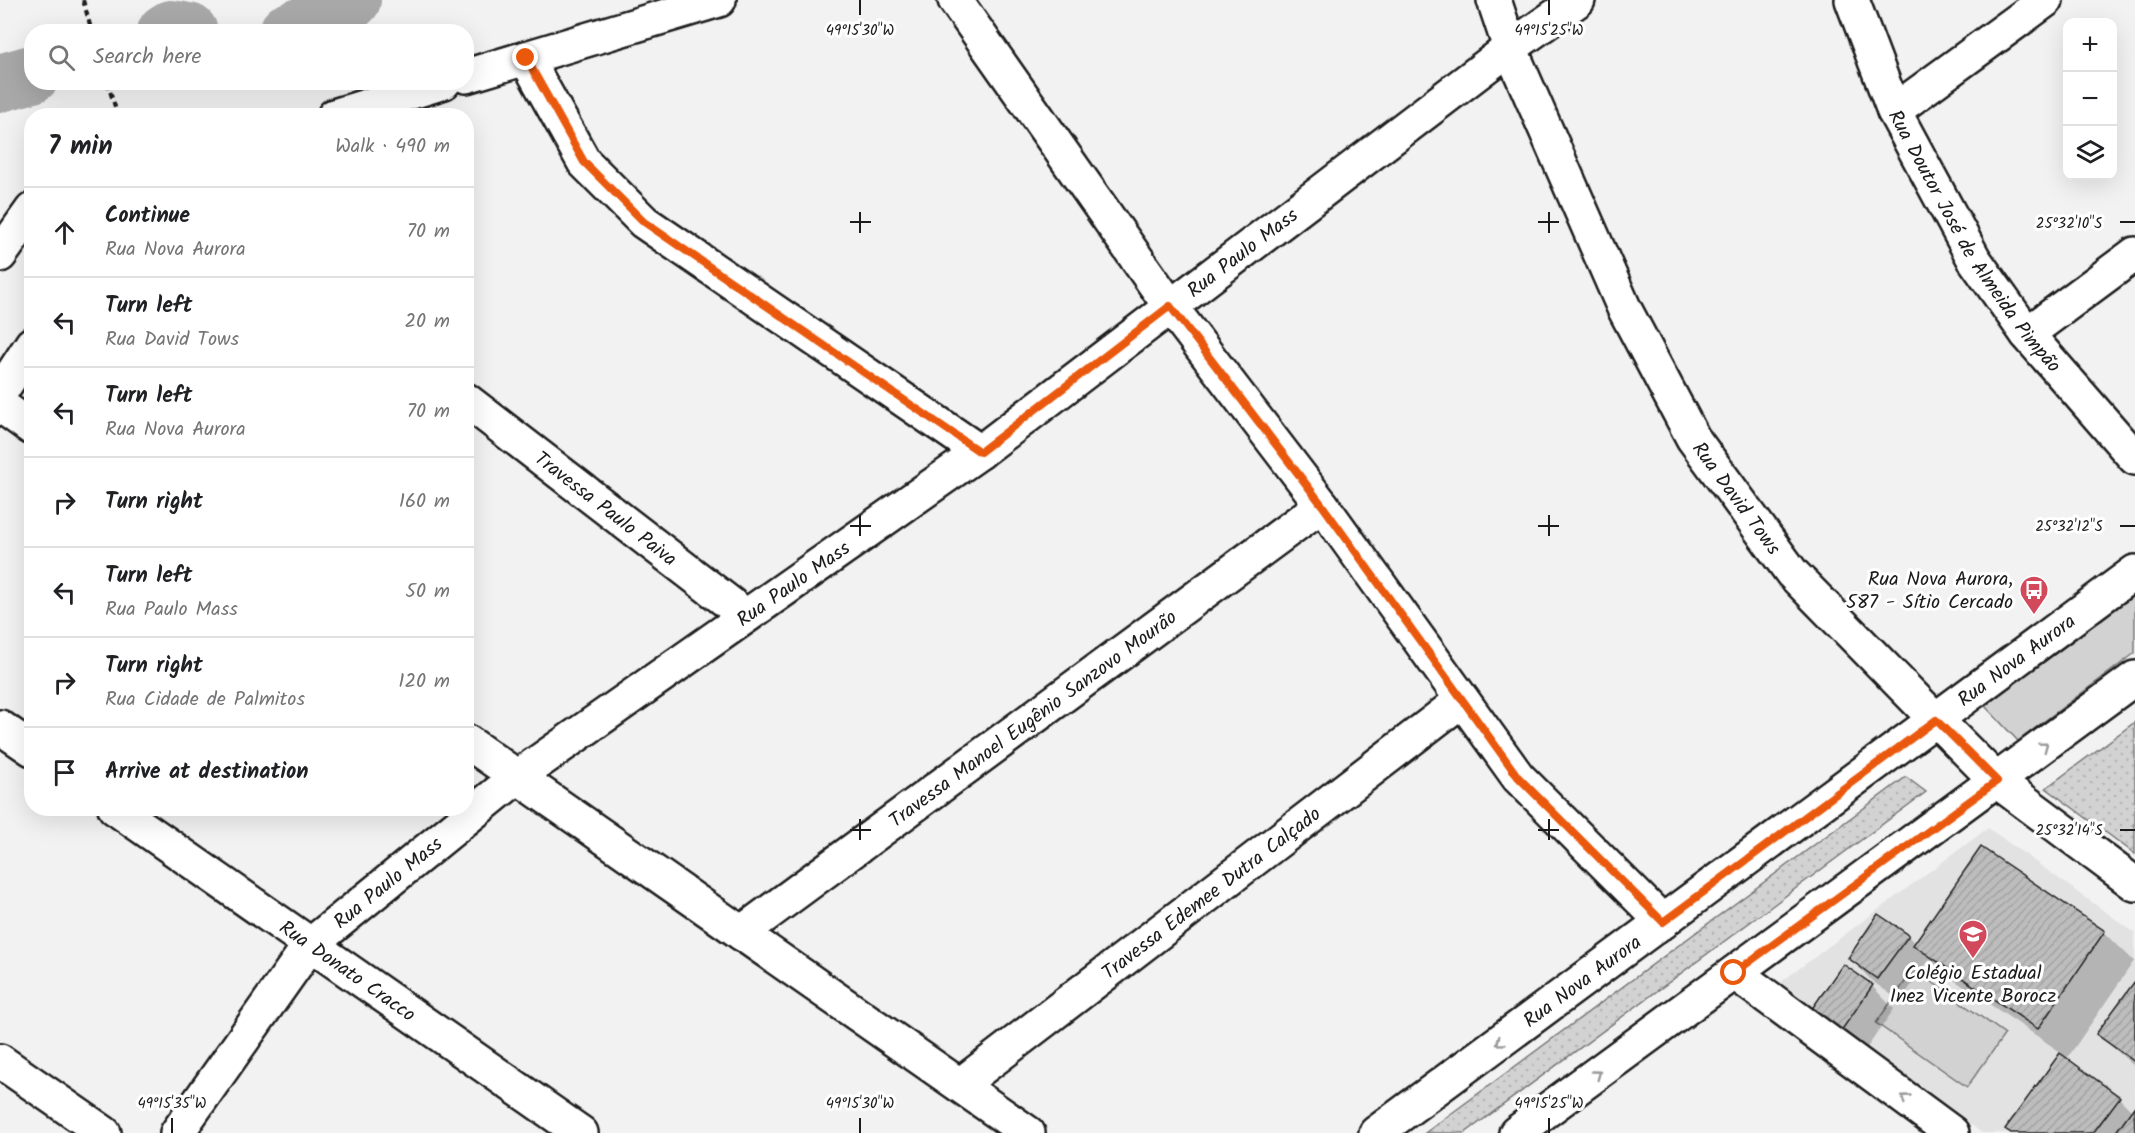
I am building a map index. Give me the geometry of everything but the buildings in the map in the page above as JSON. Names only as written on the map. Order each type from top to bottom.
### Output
[{"type":"street","points":[[474,74],[720,0]]},
{"type":"street","points":[[955,0],[1170,306],[1322,505],[1518,777],[1663,922]]},
{"type":"street","name":"Rua David Tows","points":[[1494,0],[1510,48],[1624,308],[1693,438],[1792,573],[1936,720],[1997,781],[2135,884]]},
{"type":"street","name":"Rua Paulo Mass","points":[[474,812],[517,777],[980,452],[1510,48],[1578,0]]},
{"type":"street","name":"Rua Doutor José de Almeida Pimpão","points":[[1852,0],[1894,111],[1974,259],[2026,334],[2135,458]]},
{"type":"street","points":[[1894,111],[2046,0]]},
{"type":"street","points":[[526,58],[584,162],[644,222],[980,452]]},
{"type":"street","points":[[360,108],[418,90]]},
{"type":"street","points":[[0,214],[24,210]]},
{"type":"street","points":[[0,255],[24,220]]},
{"type":"street","points":[[2026,334],[2135,254]]},
{"type":"street","points":[[0,393],[24,356]]},
{"type":"street","points":[[0,405],[24,422]]},
{"type":"street","name":"Travessa Paulo Paiva","points":[[474,406],[746,616]]},
{"type":"street","name":"Travessa Manoel Eugênio Sanzovo Mourão","points":[[741,933],[1322,505]]},
{"type":"street","name":"Rua Nova Aurora","points":[[1376,1133],[2135,572]]},
{"type":"street","points":[[1516,1133],[2135,678]]},
{"type":"street","name":"Travessa Edemee Dutra Calçado","points":[[960,1085],[1462,700]]},
{"type":"street","points":[[0,727],[24,744]]},
{"type":"street","points":[[474,747],[1028,1133]]},
{"type":"street","name":"Rua Donato Cracco","points":[[126,816],[309,946],[580,1133]]},
{"type":"street","name":"Rua Paulo Mass","points":[[177,1133],[309,946],[469,816]]},
{"type":"street","points":[[1734,973],[1952,1133]]},
{"type":"street","points":[[0,1061],[104,1133]]},
{"type":"path","points":[[83,0],[90,24]]},
{"type":"path","points":[[109,90],[115,108]]},
{"type":"shaded area","points":[[2135,594],[2135,653],[2018,741],[1985,706]]},
{"type":"shaded area","points":[[2135,722],[2135,854],[2046,788]]},
{"type":"shaded area","points":[[1906,777],[1926,792],[1465,1133],[1425,1133]]},
{"type":"shaded area","name":"Colégio Estadual Inez Vicente Borocz","points":[[1988,828],[2135,933],[2135,1133],[1982,1133],[1777,985]]},
{"type":"shaded area","points":[[1914,969],[2005,1034],[1967,1087],[1876,1023]]},
{"type":"waterway","points":[[308,24],[336,13],[352,0]]},
{"type":"waterway","points":[[0,83],[24,76]]},
{"type":"place","name":"Rua Nova Aurora, 587 - Sítio Cercado","points":[[2034,616]]},
{"type":"place","name":"Colégio Estadual Inez Vicente Borocz","points":[[1973,960]]},
{"type":"route","points":[[526,58],[584,162],[644,222],[980,452],[1170,306],[1322,505],[1518,777],[1663,922],[1936,720],[1997,781],[1734,973]]}]
